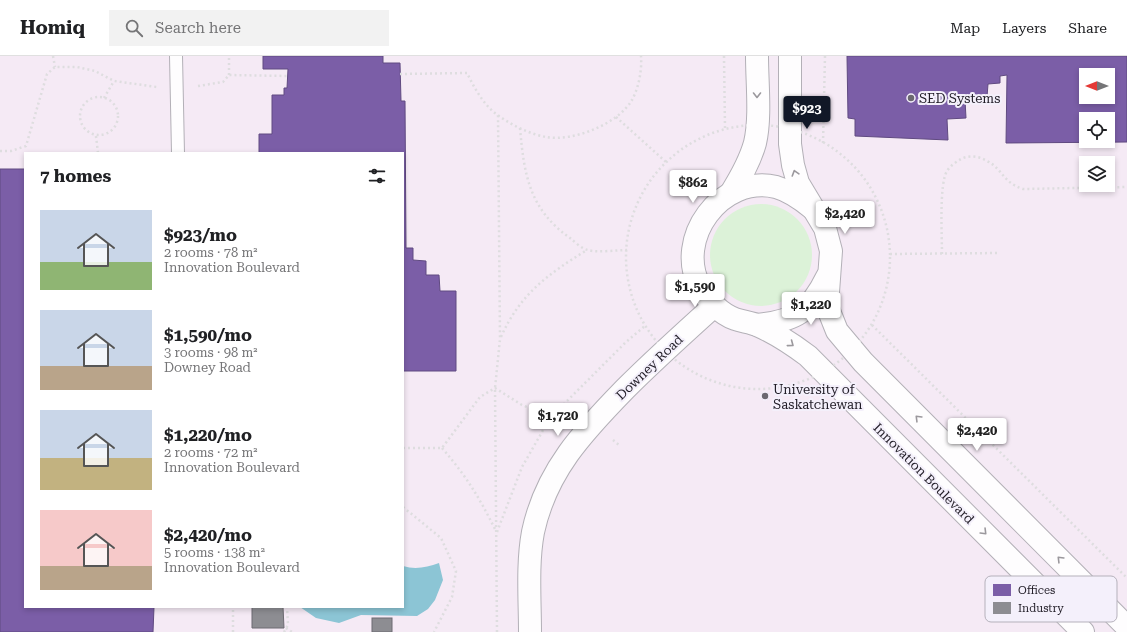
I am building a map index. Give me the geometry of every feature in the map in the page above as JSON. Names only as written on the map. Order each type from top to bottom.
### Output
[{"type":"street","name":"Innovation Boulevard","points":[[731,193],[750,158],[755,141],[757,125],[757,56]]},
{"type":"street","name":"Innovation Boulevard","points":[[790,56],[790,144],[793,165],[798,183],[825,228],[831,251],[827,306],[837,331],[852,350],[1076,576]]},
{"type":"street","name":"Innovation Boulevard","points":[[812,208],[795,194],[774,187],[752,186],[731,193],[714,205],[700,223],[694,244],[693,266],[700,287],[714,306],[734,319],[757,325],[786,340],[808,356],[1027,576]]},
{"type":"street","name":"Innovation Boulevard","points":[[757,325],[780,322],[801,312],[818,296],[829,274]]},
{"type":"street","name":"Downey Road","points":[[530,632],[533,533],[551,480],[565,456],[593,421],[664,350],[714,306]]},
{"type":"street","name":"Innovation Boulevard","points":[[1117,617],[1127,627]]},
{"type":"street","name":"Innovation Boulevard","points":[[1073,622],[1083,632]]},
{"type":"lane","points":[[176,56],[175,86],[178,152]]},
{"type":"path","points":[[53,56],[55,66]]},
{"type":"path","points":[[0,151],[10,151],[26,146],[47,74],[55,66],[77,67],[95,71],[114,81],[154,87],[203,86],[223,82],[229,75],[229,56]]},
{"type":"path","points":[[400,74],[466,73],[480,98],[498,116],[520,128],[547,137],[571,138],[594,130],[616,117],[631,100],[642,70],[641,56]]},
{"type":"path","points":[[724,56],[725,128]]},
{"type":"path","points":[[823,143],[825,56]]},
{"type":"path","points":[[229,75],[288,76]]},
{"type":"path","points":[[104,98],[114,81]]},
{"type":"path","points":[[92,98],[104,98],[114,105],[117,110],[117,123],[109,133],[96,136],[85,130],[80,118],[80,112],[87,101],[92,98]]},
{"type":"path","points":[[496,632],[497,534],[495,388],[500,339],[498,116]]},
{"type":"path","points":[[616,117],[666,162]]},
{"type":"path","points":[[757,125],[790,130],[810,135],[841,154],[856,168],[876,199],[886,231],[890,254],[883,305],[872,325],[852,350],[824,372],[808,380],[775,388],[742,388],[710,381],[682,367],[655,340],[640,314],[629,278],[628,250],[632,216],[647,185],[666,162],[694,141],[725,128],[757,125]]},
{"type":"path","points":[[520,128],[525,174],[533,194],[545,214],[560,231],[587,250]]},
{"type":"path","points":[[96,136],[98,152]]},
{"type":"path","points":[[942,254],[943,184],[946,172],[955,163],[966,157],[978,157],[989,161],[1012,185],[1023,189],[1127,187]]},
{"type":"path","points":[[500,339],[508,320],[532,289],[548,275],[587,250],[628,250]]},
{"type":"path","points":[[890,254],[999,252]]},
{"type":"path","points":[[872,325],[1127,578]]},
{"type":"path","points":[[495,388],[522,405],[535,410],[556,412]]},
{"type":"path","points":[[442,448],[480,397],[495,388]]},
{"type":"path","points":[[404,448],[442,448],[464,473],[480,499],[497,534]]},
{"type":"path","points":[[404,508],[441,538],[456,570],[452,597],[434,632]]},
{"type":"path","points":[[233,608],[233,632]]},
{"type":"path","points":[[284,632],[286,628],[287,608]]},
{"type":"path","points":[[286,628],[292,632]]},
{"type":"shaded area","name":"University of Saskatchewan","points":[[0,56],[1127,56],[1127,632],[0,632]]},
{"type":"green space","points":[[761,204],[781,208],[789,212],[797,219],[804,227],[808,235],[812,255],[808,275],[804,283],[797,291],[789,298],[781,302],[761,306],[741,302],[733,298],[725,291],[718,283],[714,275],[710,255],[714,235],[718,227],[725,219],[733,212],[741,208]]},
{"type":"water","points":[[439,563],[443,580],[435,600],[428,609],[417,616],[361,615],[339,623],[316,618],[301,608],[404,608],[404,566],[421,568]]},
{"type":"building: Offices","points":[[263,56],[383,56],[383,63],[400,63],[401,101],[405,101],[406,248],[413,248],[413,260],[426,261],[426,275],[439,275],[440,291],[456,291],[456,371],[404,371],[404,152],[259,152],[259,134],[272,134],[272,95],[284,95],[284,88],[287,88],[288,69],[263,69]]},
{"type":"building: Offices","name":"SED Systems","points":[[847,56],[1127,56],[1127,142],[1115,142],[1115,112],[1079,112],[1079,142],[1006,143],[1007,75],[1000,76],[1000,83],[988,84],[987,97],[965,100],[966,118],[947,119],[948,140],[855,136],[855,119],[848,118]]},
{"type":"building: Offices","points":[[0,169],[24,169],[24,608],[154,608],[153,632],[0,632]]},
{"type":"building: Industry","points":[[252,608],[283,608],[284,628],[252,628]]},
{"type":"building: Industry","points":[[372,618],[392,618],[392,632],[372,632]]},
{"type":"place","name":"SED Systems","points":[[911,98]]},
{"type":"place","name":"University of Saskatchewan","points":[[765,396]]}]
